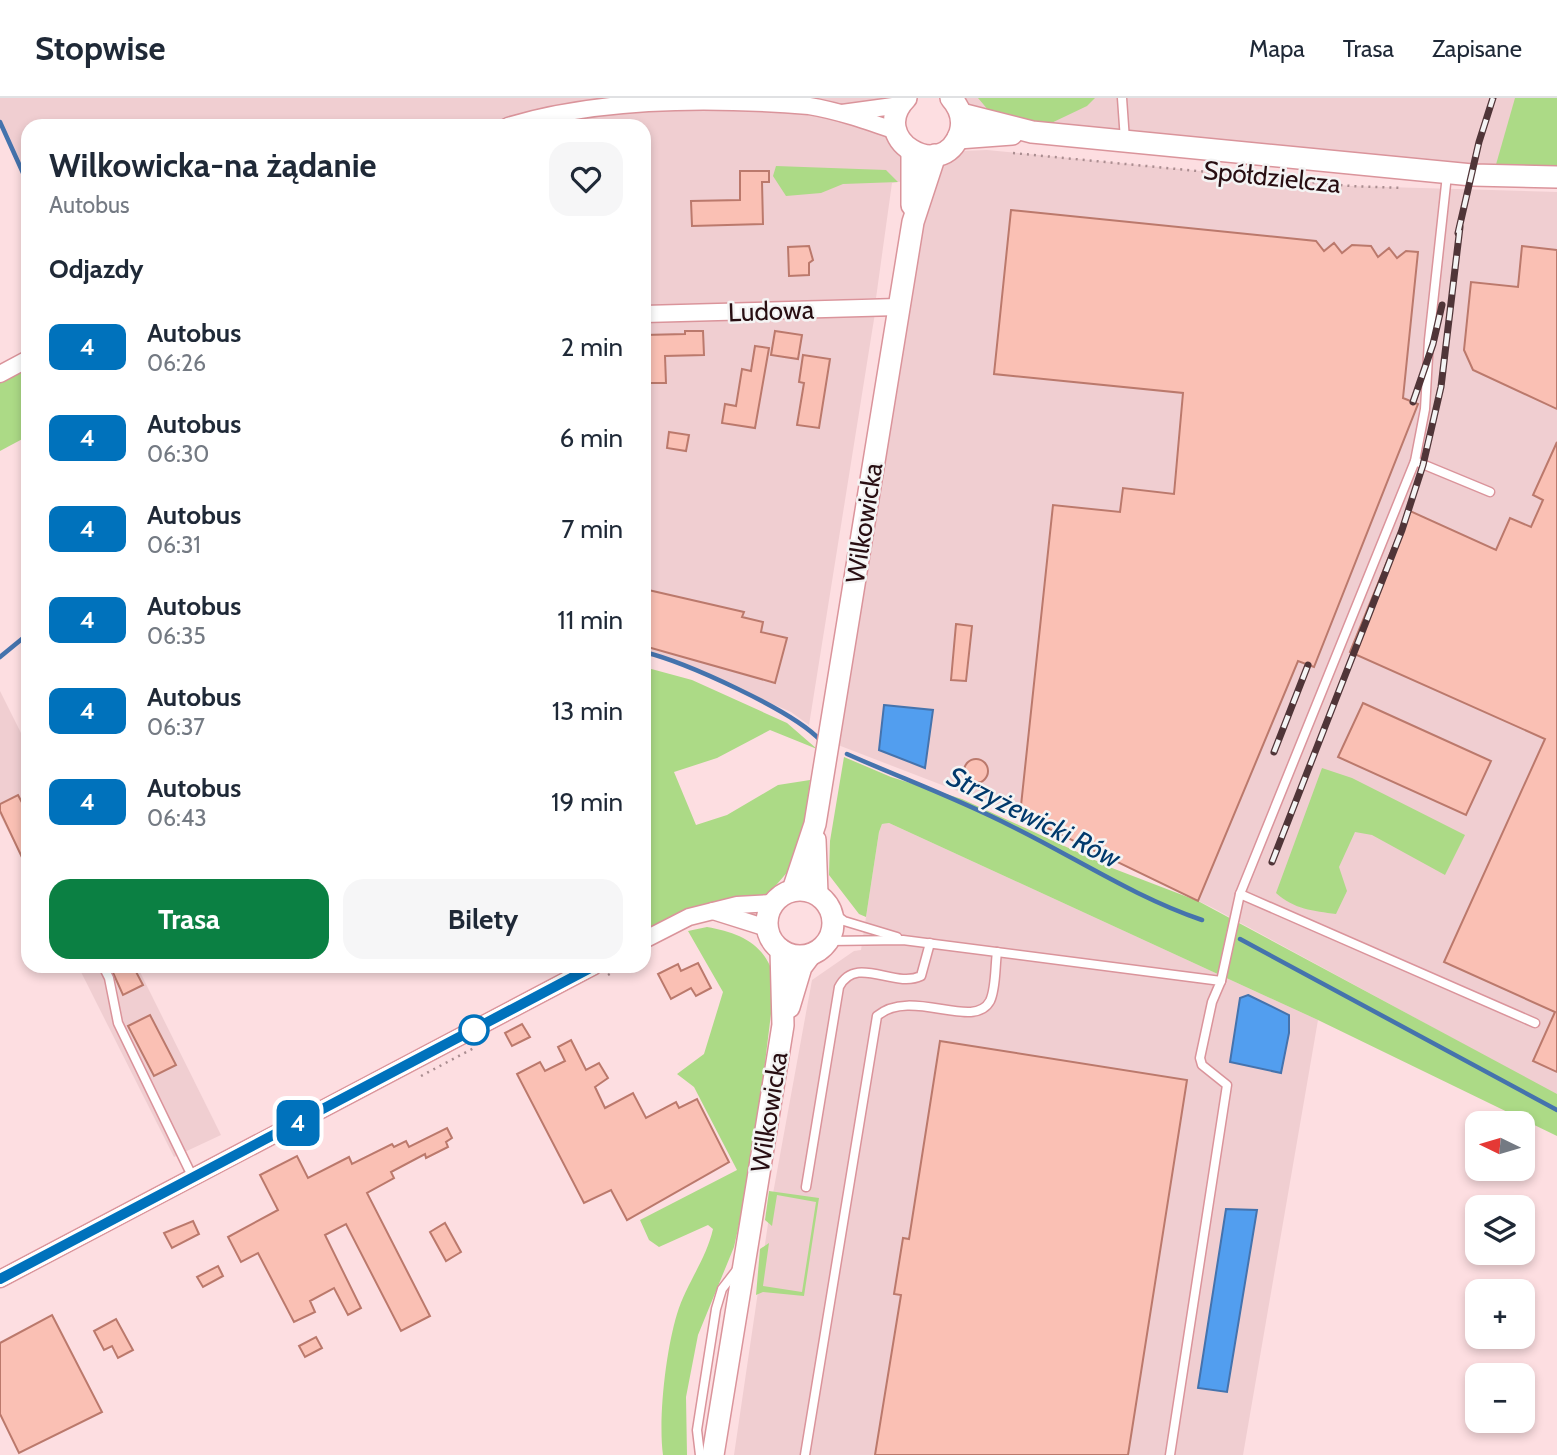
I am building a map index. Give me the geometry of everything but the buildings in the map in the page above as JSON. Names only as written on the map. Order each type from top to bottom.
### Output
[{"type":"main road","points":[[903,102],[895,118],[896,131],[903,144],[912,152],[935,155],[949,149],[958,138],[956,106]]},
{"type":"main road","name":"Spółdzielcza","points":[[956,106],[1032,132]]},
{"type":"main road","name":"Spółdzielcza","points":[[958,138],[1032,132],[1447,173],[1557,177]]},
{"type":"main road","name":"Wilkowicka","points":[[793,890],[815,824],[912,222],[912,152]]},
{"type":"main road","name":"Wilkowicka","points":[[912,222],[935,155]]},
{"type":"main road","name":"Wilkowicka","points":[[815,824],[817,894]]},
{"type":"main road","points":[[793,890],[817,894],[832,912],[834,926],[828,941],[810,955],[793,955],[781,950],[771,939],[767,928],[773,904],[793,890]]},
{"type":"main road","name":"Wilkowicka","points":[[781,950],[783,1025]]},
{"type":"main road","name":"Wilkowicka","points":[[713,1455],[783,1025],[801,967],[810,955]]},
{"type":"street","points":[[530,119],[601,103],[668,100],[772,101],[842,113],[896,131]]},
{"type":"street","points":[[842,113],[903,102]]},
{"type":"street","name":"Ludowa","points":[[651,314],[898,307]]},
{"type":"street","points":[[0,374],[21,363]]},
{"type":"street","points":[[651,936],[689,917],[737,905],[773,904]]},
{"type":"street","points":[[713,911],[767,928]]},
{"type":"street","points":[[0,1279],[581,973]]},
{"type":"lane","points":[[1122,98],[1125,142]]},
{"type":"lane","points":[[1170,1455],[1227,1085],[1202,1065],[1200,1058],[1212,1002],[1221,981],[1240,894],[1415,461],[1425,409],[1429,340],[1447,173]]},
{"type":"lane","points":[[1415,461],[1490,492]]},
{"type":"lane","points":[[1240,894],[1535,1023]]},
{"type":"lane","points":[[832,912],[844,921],[903,940]]},
{"type":"lane","points":[[828,941],[903,940],[1221,981]]},
{"type":"lane","points":[[806,1187],[839,987],[844,977],[856,971],[911,980],[920,976],[930,943]]},
{"type":"lane","points":[[806,1455],[877,1016],[887,1008],[907,1004],[968,1013],[982,1009],[990,1000],[997,952]]},
{"type":"lane","points":[[106,973],[118,1023],[193,1179]]},
{"type":"lane","points":[[700,1455],[697,1430],[716,1309],[722,1289],[746,1259]]},
{"type":"path","name":"Spółdzielcza","points":[[1001,152],[1351,186],[1415,188]]},
{"type":"shaded area","points":[[0,98],[906,98],[898,109],[917,179],[892,183],[876,298],[651,305],[651,119],[21,119],[21,168],[0,122]]},
{"type":"shaded area","points":[[951,98],[1557,98],[1557,177],[1032,132]]},
{"type":"shaded area","points":[[987,150],[1351,186],[1557,192],[1557,1095],[1213,908],[1020,815],[838,745],[930,168],[961,151]]},
{"type":"shaded area","points":[[875,313],[809,725],[791,712],[651,652],[651,318]]},
{"type":"shaded area","points":[[0,691],[21,733],[21,856],[0,815]]},
{"type":"shaded area","points":[[889,823],[1318,1020],[1243,1455],[734,1455],[770,1210],[812,980],[854,951],[861,950],[879,832],[882,824]]},
{"type":"shaded area","points":[[82,973],[140,973],[221,1135],[174,1157]]},
{"type":"green space","points":[[978,98],[1095,98],[1087,106],[1045,126],[996,118],[996,112],[989,111]]},
{"type":"green space","points":[[1515,98],[1557,98],[1557,177],[1493,175]]},
{"type":"green space","points":[[776,166],[886,170],[898,182],[843,184],[821,193],[786,196],[773,176]]},
{"type":"green space","points":[[21,363],[21,440],[0,451],[0,374]]},
{"type":"green space","points":[[651,669],[692,680],[787,723],[817,749],[770,730],[717,758],[674,772],[696,825],[727,815],[778,785],[810,780],[803,839],[790,869],[758,906],[737,905],[651,937]]},
{"type":"green space","points":[[844,757],[891,777],[962,799],[1112,868],[1198,901],[1557,1094],[1557,1136],[1535,1125],[1535,1111],[1505,1111],[1318,1020],[889,823],[882,824],[879,832],[866,917],[859,914],[829,875],[830,841]]},
{"type":"green space","points":[[1322,768],[1352,778],[1465,835],[1445,875],[1372,835],[1355,832],[1339,867],[1347,891],[1336,914],[1297,906],[1276,893]]},
{"type":"green space","points":[[707,927],[741,937],[759,949],[771,968],[775,981],[753,1161],[734,1247],[698,1335],[686,1397],[687,1455],[663,1455],[662,1404],[673,1329],[681,1303],[706,1251],[713,1229],[708,1225],[659,1247],[649,1240],[640,1220],[737,1170],[694,1087],[677,1074],[704,1054],[723,992],[688,931]]},
{"type":"green space","points":[[769,1191],[819,1198],[804,1296],[763,1292],[756,1295],[760,1249],[769,1243],[763,1286],[802,1292],[816,1202],[777,1195],[772,1226],[765,1220]]},
{"type":"water","points":[[884,705],[933,710],[925,768],[879,750]]},
{"type":"water","points":[[1248,995],[1289,1015],[1289,1033],[1281,1073],[1230,1062],[1240,998]]},
{"type":"water","points":[[1226,1209],[1257,1210],[1227,1392],[1198,1388]]},
{"type":"waterway","points":[[0,122],[21,168]]},
{"type":"waterway","name":"Strzyżewicki Rów","points":[[0,657],[21,640]]},
{"type":"waterway","name":"Strzyżewicki Rów","points":[[651,654],[737,688],[786,715],[820,740]]},
{"type":"waterway","name":"Strzyżewicki Rów","points":[[847,754],[989,815],[1152,900],[1202,920]]},
{"type":"waterway","name":"Strzyżewicki Rów","points":[[1240,939],[1557,1110]]},
{"type":"railway","points":[[1458,233],[1479,142],[1493,98]]},
{"type":"railway","points":[[1272,862],[1402,530],[1423,465],[1441,387],[1460,227]]},
{"type":"railway","points":[[1413,402],[1433,344],[1442,305]]},
{"type":"railway","points":[[1274,752],[1308,665]]},
{"type":"bus line","name":"4","points":[[0,1279],[581,973]]}]
